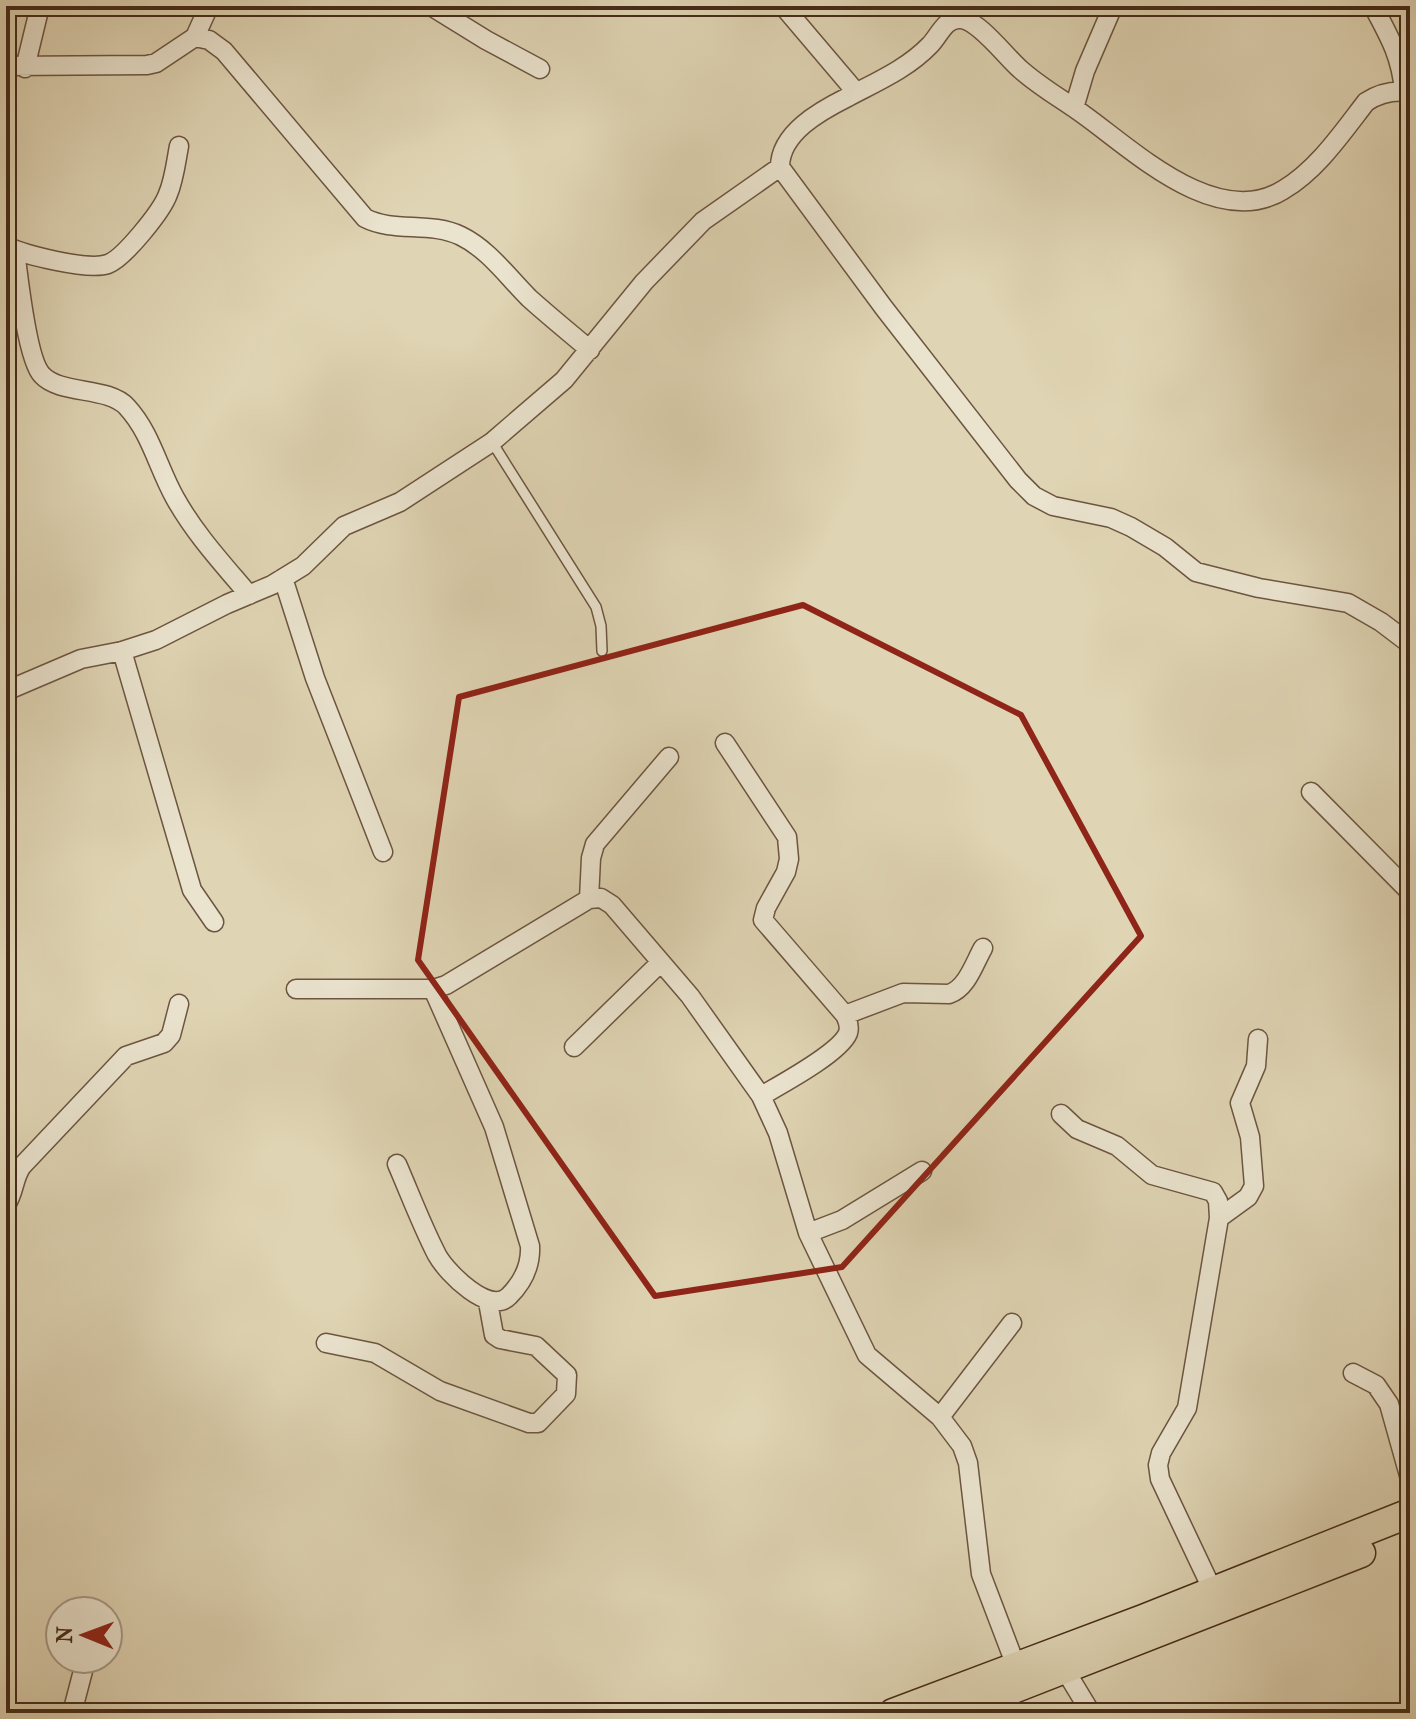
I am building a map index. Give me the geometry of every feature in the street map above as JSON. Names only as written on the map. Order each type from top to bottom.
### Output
[{"type":"main road","points":[[893,1713],[1410,1513]]},
{"type":"main road","points":[[952,1713],[1410,1533]]},
{"type":"street","points":[[25,68],[40,6]]},
{"type":"street","points":[[6,66],[156,63],[195,37],[209,6]]},
{"type":"street","points":[[431,6],[540,69]]},
{"type":"street","points":[[783,6],[856,92]]},
{"type":"street","points":[[1074,108],[1085,71],[1113,6]]},
{"type":"street","points":[[1373,6],[1393,43],[1407,91],[1375,95],[1318,160],[1296,180],[1282,191],[1250,200],[1220,198],[1181,183],[1157,169],[1074,108],[1041,88],[977,27],[955,12],[930,45],[914,59],[882,80],[838,102],[795,132],[781,150],[780,167],[893,320],[1018,480],[1034,496],[1053,506],[1111,518],[1131,527],[1165,547],[1196,572],[1259,588],[1348,603],[1410,644]]},
{"type":"street","points":[[195,37],[209,40],[224,51],[365,218],[394,226],[441,229],[461,236],[479,247],[531,299],[590,350]]},
{"type":"street","points":[[179,146],[168,196],[130,245],[109,264],[76,264],[11,248],[34,357],[42,375],[57,383],[99,393],[125,404],[145,430],[173,495],[193,528],[249,595]]},
{"type":"street","points":[[6,691],[81,659],[156,640],[283,578],[317,553],[344,526],[400,502],[492,442],[564,380],[644,282],[703,221],[780,167]]},
{"type":"street","points":[[283,578],[315,678],[383,852]]},
{"type":"street","points":[[122,651],[192,890],[214,922]]},
{"type":"street","points":[[725,743],[787,837],[789,859],[786,872],[766,908],[763,920],[849,1023],[848,1034],[828,1054],[761,1096]]},
{"type":"street","points":[[589,899],[591,858],[595,844],[669,757]]},
{"type":"street","points":[[1311,792],[1410,892]]},
{"type":"street","points":[[296,989],[433,989],[446,985],[589,899],[601,898],[612,905],[690,996],[761,1096],[778,1133],[808,1233],[867,1355],[940,1417],[962,1446],[968,1463],[981,1574],[1016,1666]]},
{"type":"street","points":[[845,1015],[903,993],[956,992],[983,948]]},
{"type":"street","points":[[574,1047],[661,962]]},
{"type":"street","points":[[397,1164],[438,1257],[477,1296],[498,1303],[508,1298],[527,1271],[531,1260],[530,1246],[494,1127],[433,989]]},
{"type":"street","points":[[6,1205],[15,1191],[16,1175],[22,1166],[126,1056],[156,1047],[171,1035],[179,1004]]},
{"type":"street","points":[[1219,1218],[1248,1197],[1254,1186],[1250,1137],[1240,1103],[1256,1066],[1258,1039]]},
{"type":"street","points":[[1061,1114],[1077,1129],[1117,1146],[1152,1175],[1165,1181],[1205,1187],[1213,1192],[1218,1201],[1219,1218],[1187,1408],[1161,1453],[1158,1465],[1160,1479],[1213,1591]]},
{"type":"street","points":[[808,1233],[842,1220],[922,1171]]},
{"type":"street","points":[[326,1343],[375,1353],[440,1391],[529,1423],[538,1423],[566,1394],[567,1375],[536,1346],[494,1335],[488,1302]]},
{"type":"street","points":[[940,1417],[1012,1323]]},
{"type":"street","points":[[1353,1373],[1376,1385],[1389,1404],[1410,1479]]},
{"type":"street","points":[[1065,1670],[1091,1713]]},
{"type":"street","points":[[72,1713],[82,1675]]},
{"type":"lane","points":[[492,442],[596,607],[602,651]]},
{"type":"highlighted area","points":[[803,605],[1021,715],[1141,936],[842,1267],[655,1296],[418,960],[459,697]]}]
